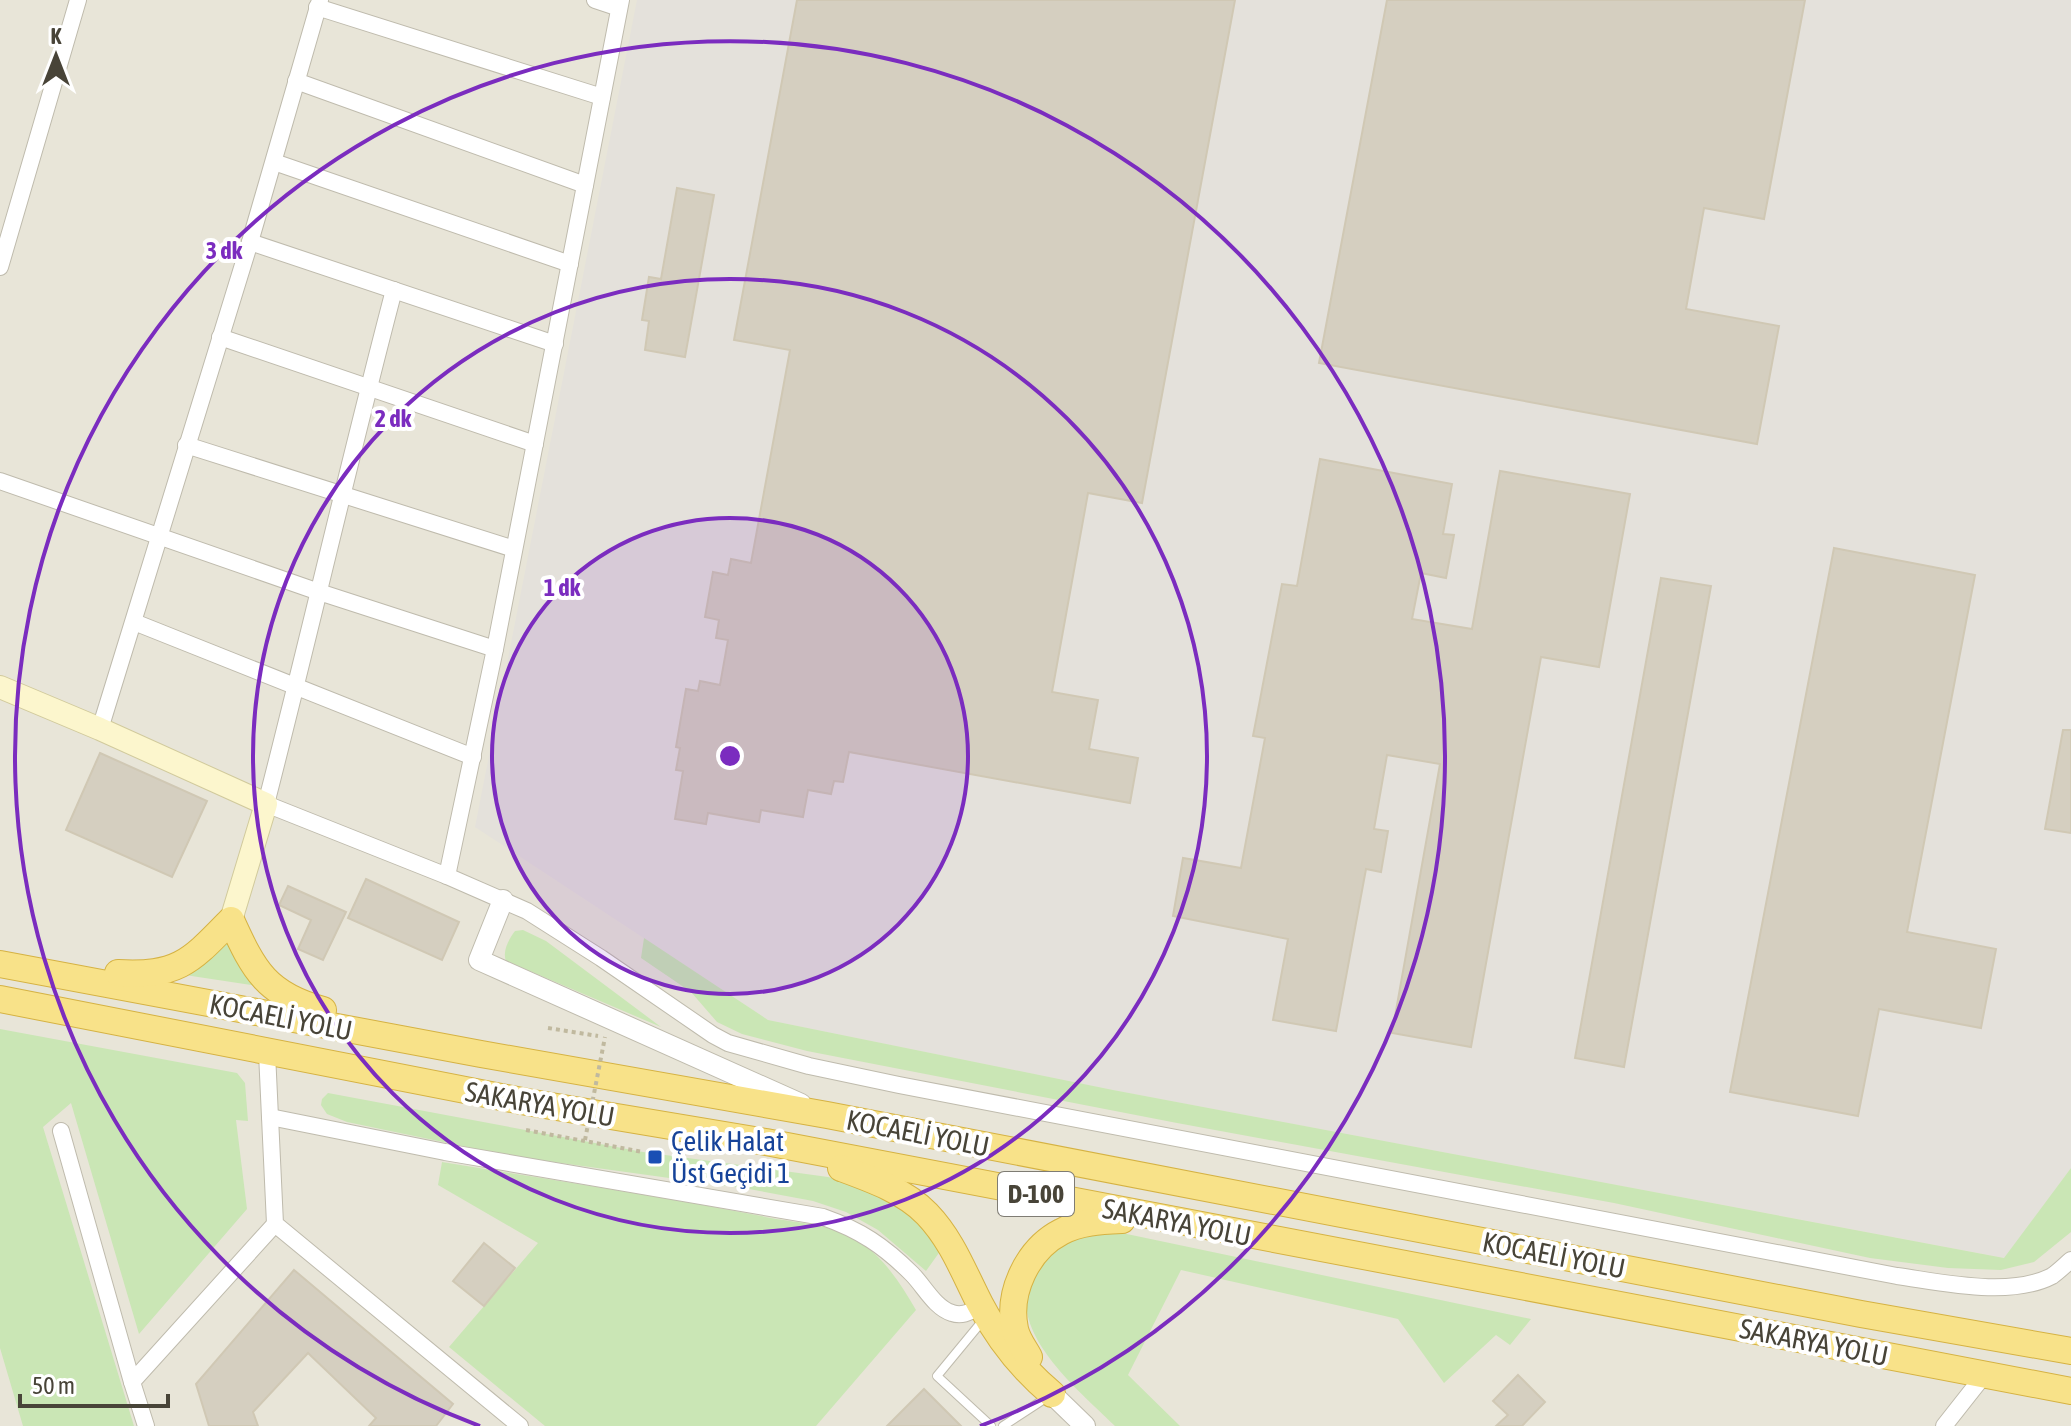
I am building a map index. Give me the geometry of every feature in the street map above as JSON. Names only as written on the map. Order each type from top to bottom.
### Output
[{"type":"highway","points":[[0,963],[119,974],[170,971],[202,949],[231,920],[256,971],[285,997],[303,1005],[481,1054]]},
{"type":"highway","name":"KOCAELİ YOLU","points":[[0,963],[481,1054],[827,1115],[1861,1314],[2071,1351]]},
{"type":"highway","name":"SAKARYA YOLU","points":[[0,999],[267,1053],[527,1102],[766,1142],[2071,1391]]},
{"type":"highway","points":[[766,1142],[859,1174],[885,1186],[925,1212],[946,1238],[984,1311],[1010,1352],[1028,1374],[1052,1394]]},
{"type":"highway","points":[[1052,1394],[1022,1345],[1015,1327],[1016,1292],[1024,1271],[1044,1242],[1062,1231],[1098,1221],[1154,1217]]},
{"type":"main road","points":[[0,687],[266,804],[231,920]]},
{"type":"street","points":[[0,267],[78,0]]},
{"type":"street","points":[[447,876],[495,649],[620,4],[595,0]]},
{"type":"street","points":[[100,729],[250,242],[318,4],[602,97]]},
{"type":"street","points":[[296,81],[585,185]]},
{"type":"street","points":[[274,162],[570,264]]},
{"type":"street","points":[[250,242],[555,344]]},
{"type":"street","points":[[394,290],[340,495],[266,804],[527,911],[713,1035],[744,1048],[809,1066],[1897,1276],[1958,1284],[2014,1286],[2052,1276],[2071,1260]]},
{"type":"street","points":[[220,337],[535,444]]},
{"type":"street","points":[[186,445],[514,549]]},
{"type":"street","points":[[0,481],[319,592],[495,649]]},
{"type":"street","points":[[134,622],[473,757]]},
{"type":"street","points":[[503,900],[479,960],[827,1115]]},
{"type":"street","points":[[132,1382],[275,1224],[267,1053]]},
{"type":"street","points":[[270,1117],[460,1155],[823,1217],[856,1229],[880,1245],[944,1309],[955,1314],[984,1311]]},
{"type":"street","points":[[61,1131],[146,1426]]},
{"type":"street","points":[[275,1224],[520,1426]]},
{"type":"street","points":[[1944,1426],[1985,1374]]},
{"type":"street","points":[[1052,1394],[1085,1426]]},
{"type":"lane","points":[[984,1311],[937,1376],[991,1426]]},
{"type":"lane","points":[[1003,1426],[1052,1394]]},
{"type":"path","points":[[548,1028],[605,1037],[585,1140]]},
{"type":"path","points":[[526,1130],[643,1152]]},
{"type":"shaded area","points":[[0,0],[2071,0],[2071,1426],[0,1426]]},
{"type":"shaded area","points":[[637,0],[2071,0],[2071,1168],[2005,1258],[1113,1090],[768,1020],[475,827]]},
{"type":"green space","points":[[523,930],[546,941],[661,1027],[506,961],[508,941],[515,931]]},
{"type":"green space","points":[[228,935],[258,986],[185,975]]},
{"type":"green space","points":[[644,938],[768,1020],[1113,1090],[2004,1258],[2071,1168],[2071,1232],[2034,1262],[2001,1270],[1948,1268],[1870,1258],[1614,1203],[807,1051],[742,1034],[717,1022],[691,992],[641,958]]},
{"type":"green space","points":[[0,1029],[237,1073],[245,1083],[248,1121],[236,1120],[247,1209],[139,1334],[71,1103],[43,1127],[134,1426],[23,1426],[0,1348]]},
{"type":"green space","points":[[328,1093],[643,1152],[828,1177],[867,1187],[898,1204],[923,1224],[941,1250],[926,1271],[878,1230],[846,1212],[813,1201],[749,1189],[510,1156],[347,1122],[327,1114],[321,1105]]},
{"type":"green space","points":[[442,1162],[689,1202],[839,1231],[859,1241],[884,1263],[916,1310],[816,1426],[545,1426],[449,1347],[538,1243],[438,1185]]},
{"type":"green space","points":[[1098,1232],[1122,1233],[1531,1319],[1510,1345],[1496,1335],[1444,1383],[1398,1319],[1181,1270],[1128,1375],[1180,1426],[1115,1426],[1047,1355],[1034,1334],[1027,1312],[1028,1290],[1038,1269],[1052,1251],[1069,1239]]},
{"type":"building","points":[[797,0],[1235,0],[1142,503],[1088,493],[1052,692],[1098,700],[1089,749],[1138,758],[1130,803],[849,752],[843,782],[834,781],[831,794],[808,790],[803,817],[761,810],[759,822],[708,813],[706,824],[675,819],[683,771],[676,770],[680,748],[676,747],[686,689],[698,691],[700,681],[720,685],[728,640],[716,638],[719,620],[705,617],[713,572],[728,575],[731,559],[751,563],[790,350],[734,340]]},
{"type":"building","points":[[1387,0],[1805,0],[1764,219],[1704,208],[1686,309],[1779,326],[1757,444],[1319,363]]},
{"type":"building","points":[[677,188],[714,195],[685,357],[645,350],[649,321],[642,320],[649,277],[661,279]]},
{"type":"building","points":[[1320,459],[1452,484],[1443,534],[1454,535],[1446,578],[1421,573],[1412,619],[1472,629],[1500,471],[1630,494],[1599,667],[1541,657],[1471,1047],[1392,1033],[1440,764],[1387,755],[1374,829],[1388,831],[1381,872],[1366,869],[1336,1031],[1273,1020],[1288,939],[1173,916],[1183,858],[1241,868],[1265,738],[1253,736],[1282,584],[1297,586]]},
{"type":"building","points":[[1834,548],[1975,575],[1907,932],[1996,949],[1981,1028],[1879,1009],[1858,1116],[1730,1092]]},
{"type":"building","points":[[1661,578],[1711,586],[1624,1067],[1575,1058]]},
{"type":"building","points":[[2063,730],[2071,730],[2071,833],[2045,829]]},
{"type":"building","points":[[100,753],[207,801],[172,877],[66,830]]},
{"type":"building","points":[[366,879],[459,922],[442,960],[348,918]]},
{"type":"building","points":[[288,886],[346,912],[323,960],[298,949],[311,920],[279,905]]},
{"type":"building","points":[[484,1243],[515,1268],[484,1306],[453,1281]]},
{"type":"building","points":[[294,1270],[453,1404],[436,1426],[369,1426],[376,1418],[308,1353],[253,1412],[258,1426],[209,1426],[196,1384]]},
{"type":"building","points":[[1518,1375],[1545,1402],[1522,1426],[1496,1426],[1508,1415],[1493,1401]]},
{"type":"building","points":[[924,1389],[961,1426],[887,1426]]},
{"type":"place","name":"Çelik Halat Üst Geçidi 1","points":[[655,1157]]}]
